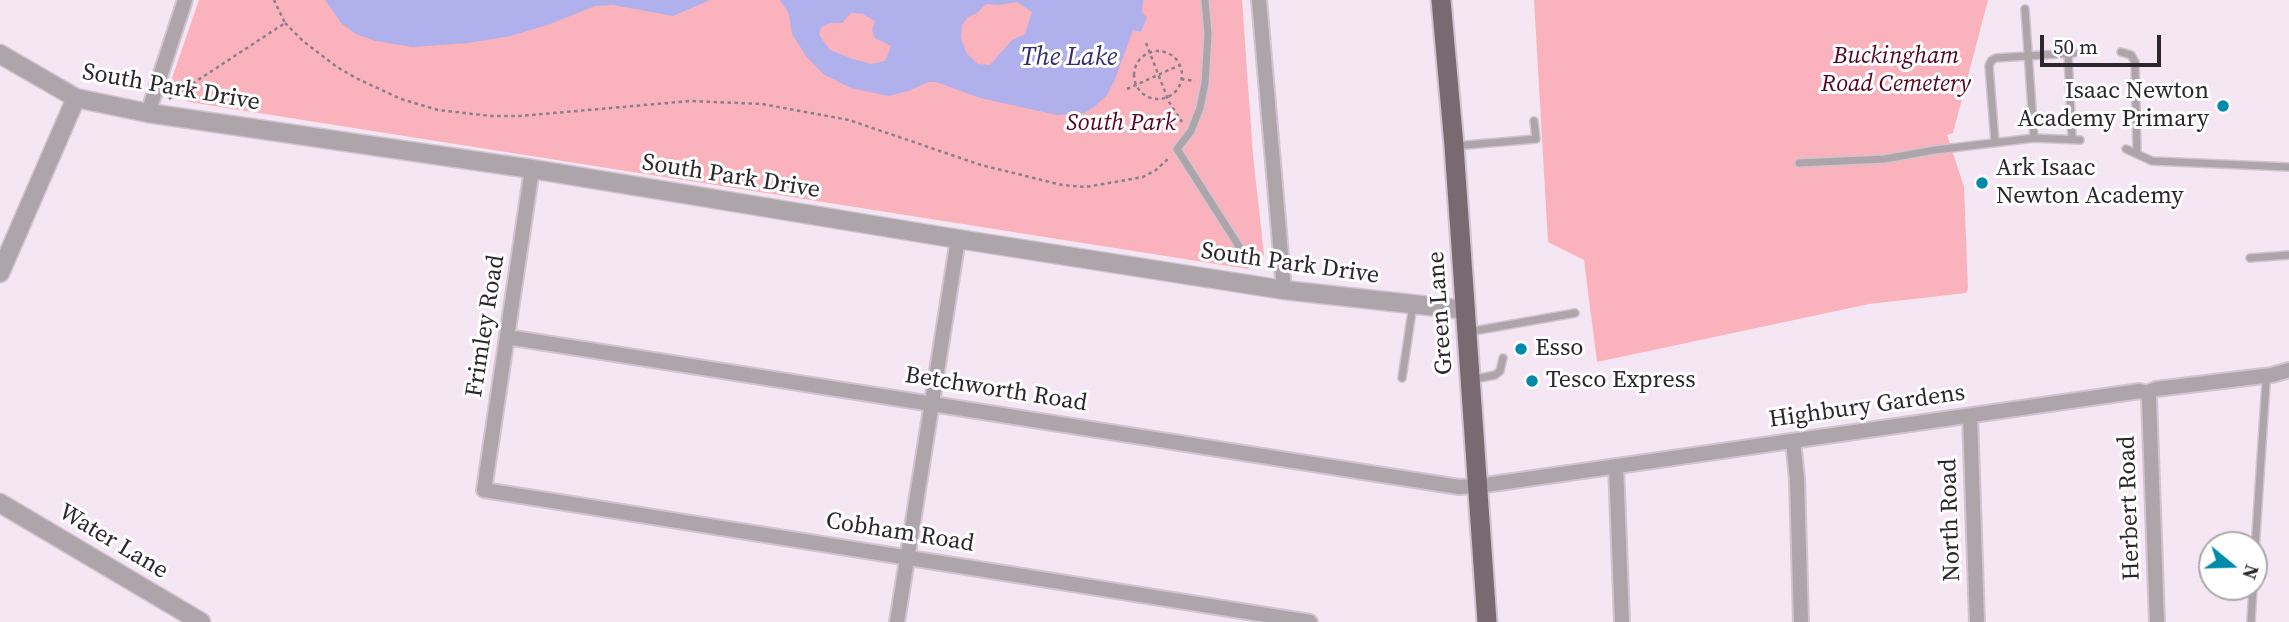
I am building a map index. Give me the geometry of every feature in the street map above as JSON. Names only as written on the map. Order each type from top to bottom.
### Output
[{"type":"main road","name":"Green Lane","points":[[1441,0],[1466,310],[1486,622]]},
{"type":"street","points":[[148,113],[185,0]]},
{"type":"street","points":[[1259,0],[1284,290]]},
{"type":"street","name":"South Park Drive","points":[[0,54],[76,98],[148,113],[532,169],[1284,290],[1466,310]]},
{"type":"street","points":[[0,273],[76,98]]},
{"type":"street","name":"Frimley Road","points":[[484,490],[532,169]]},
{"type":"street","points":[[897,622],[958,239]]},
{"type":"street","name":"Betchworth Road","points":[[507,337],[1458,487],[1478,486]]},
{"type":"street","name":"Highbury Gardens","points":[[1478,486],[2140,391],[2146,393],[2156,389],[2272,375],[2289,370]]},
{"type":"street","name":"Herbert Road","points":[[2146,393],[2149,398],[2157,622]]},
{"type":"street","name":"North Road","points":[[1970,416],[1978,622]]},
{"type":"street","points":[[1793,441],[1797,479],[1801,622]]},
{"type":"street","points":[[1616,466],[1622,622]]},
{"type":"street","name":"Cobham Road","points":[[484,490],[1310,622]]},
{"type":"street","name":"Water Lane","points":[[0,503],[201,622]]},
{"type":"lane","points":[[1205,0],[1208,34],[1205,83],[1200,108],[1191,131],[1177,149],[1242,251]]},
{"type":"lane","points":[[2025,9],[2034,138]]},
{"type":"lane","points":[[2121,52],[2131,55],[2134,62],[2137,153]]},
{"type":"lane","points":[[1799,163],[1884,159],[2034,138],[2076,139],[2071,53],[1996,58],[1991,61],[1989,66],[1995,142]]},
{"type":"lane","points":[[1454,146],[1536,139],[1534,121]]},
{"type":"lane","points":[[2126,149],[2152,161],[2289,167]]},
{"type":"lane","points":[[2250,258],[2289,256]]},
{"type":"lane","points":[[1402,378],[1413,304]]},
{"type":"lane","points":[[1467,332],[1499,330],[1575,313]]},
{"type":"lane","points":[[1470,380],[1495,375],[1500,371],[1503,358]]},
{"type":"lane","points":[[2256,531],[2266,383],[2262,375]]},
{"type":"lane","points":[[2251,622],[2252,601]]},
{"type":"path","points":[[274,0],[285,23],[303,41],[337,67],[401,99],[438,110],[491,116],[520,116],[690,101],[762,104],[849,120],[981,165],[1062,185],[1086,187],[1143,177],[1156,170],[1177,149]]},
{"type":"path","points":[[148,113],[285,23]]},
{"type":"path","points":[[1146,43],[1167,97],[1184,126],[1191,131]]},
{"type":"path","points":[[1150,52],[1170,54],[1180,65],[1180,85],[1167,97],[1149,97],[1139,90],[1136,84],[1135,69],[1138,62],[1150,52]]},
{"type":"path","points":[[1127,89],[1180,65]]},
{"type":"green space","name":"South Park","points":[[199,0],[1242,0],[1253,155],[1264,255],[1248,269],[189,102],[181,96],[172,78]]},
{"type":"green space","name":"Buckingham Road Cemetery","points":[[1534,0],[1988,0],[1953,133],[1947,135],[1964,187],[1966,293],[1869,304],[1597,362],[1584,260],[1548,242]]},
{"type":"water","points":[[325,0],[710,0],[673,16],[613,5],[595,6],[511,36],[468,43],[413,47],[375,41],[356,34],[342,24]]},
{"type":"water","name":"The Lake","points":[[780,0],[1143,0],[1142,13],[1147,17],[1141,32],[1133,30],[1107,95],[1084,113],[1057,115],[980,98],[936,82],[889,96],[851,88],[823,74],[806,56],[792,34],[789,14]],"holes":[[[1017,2],[1032,12],[1025,34],[1012,40],[990,65],[978,64],[967,54],[961,38],[962,25],[986,4]],[[851,13],[863,14],[875,21],[872,30],[875,38],[891,46],[885,61],[871,64],[830,50],[819,35],[821,27],[842,23]]]},
{"type":"place","name":"Isaac Newton Academy Primary","points":[[2223,106]]},
{"type":"place","name":"Ark Isaac Newton Academy","points":[[1982,183]]},
{"type":"place","name":"Esso","points":[[1521,349]]},
{"type":"place","name":"Tesco Express","points":[[1532,381]]}]
